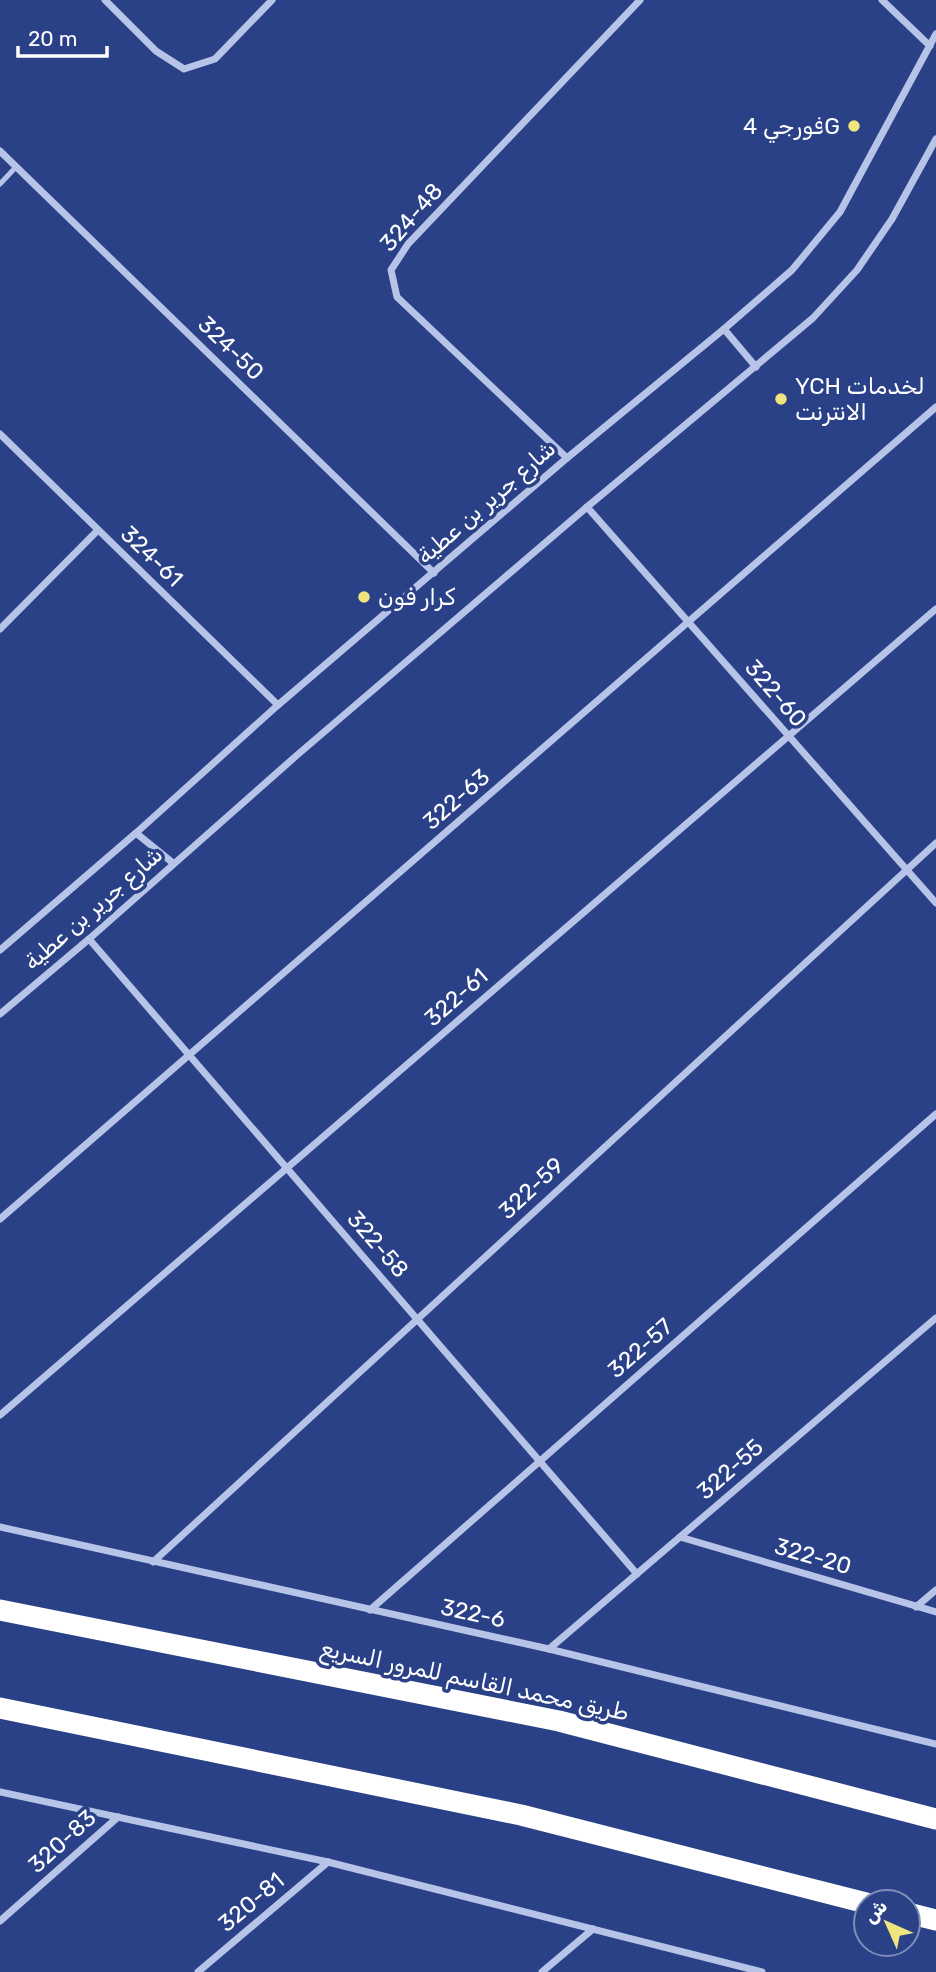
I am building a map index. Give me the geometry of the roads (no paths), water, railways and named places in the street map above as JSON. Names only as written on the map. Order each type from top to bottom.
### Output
[{"type":"highway","name":"طريق محمد القاسم للمرور السريع","points":[[0,1611],[559,1721],[936,1819]]},
{"type":"highway","points":[[0,1709],[521,1815],[852,1899]]},
{"type":"street","points":[[105,0],[156,51],[184,69],[215,59],[272,0]]},
{"type":"street","name":"324-48","points":[[566,458],[397,297],[391,270],[408,244],[640,0]]},
{"type":"street","points":[[883,0],[930,46]]},
{"type":"street","name":"شارع جرير بن عطية","points":[[0,950],[136,833],[278,705],[566,458],[792,270],[840,212],[936,34]]},
{"type":"street","name":"شارع جرير بن عطية","points":[[0,1014],[587,507],[813,318],[857,270],[892,219],[936,139]]},
{"type":"street","name":"324-50","points":[[0,151],[434,573]]},
{"type":"street","points":[[724,329],[756,367]]},
{"type":"street","name":"322-63","points":[[0,1219],[936,407]]},
{"type":"street","name":"324-61","points":[[0,434],[278,705]]},
{"type":"street","name":"322-60","points":[[587,507],[936,904]]},
{"type":"street","points":[[0,629],[98,530]]},
{"type":"street","name":"322-61","points":[[0,1415],[936,609]]},
{"type":"street","points":[[136,833],[173,863]]},
{"type":"street","name":"322-59","points":[[153,1562],[936,843]]},
{"type":"street","name":"322-58","points":[[89,939],[637,1574]]},
{"type":"street","name":"322-57","points":[[370,1610],[936,1114]]},
{"type":"street","name":"322-55","points":[[549,1649],[936,1318]]},
{"type":"street","name":"322-6","points":[[0,1527],[549,1649],[936,1744]]},
{"type":"street","name":"322-20","points":[[680,1537],[936,1612]]},
{"type":"street","points":[[916,1607],[936,1590]]},
{"type":"street","points":[[0,1792],[328,1862],[762,1972]]},
{"type":"street","name":"320-83","points":[[0,1921],[118,1817]]},
{"type":"street","name":"320-81","points":[[198,1972],[328,1862]]},
{"type":"street","points":[[542,1972],[593,1929]]},
{"type":"lane","points":[[0,184],[16,167]]},
{"type":"place","name":"فورجي 4G","points":[[854,126]]},
{"type":"place","name":"YCH لخدمات الانترنت","points":[[781,399]]},
{"type":"place","name":"كرار فون","points":[[364,597]]}]
